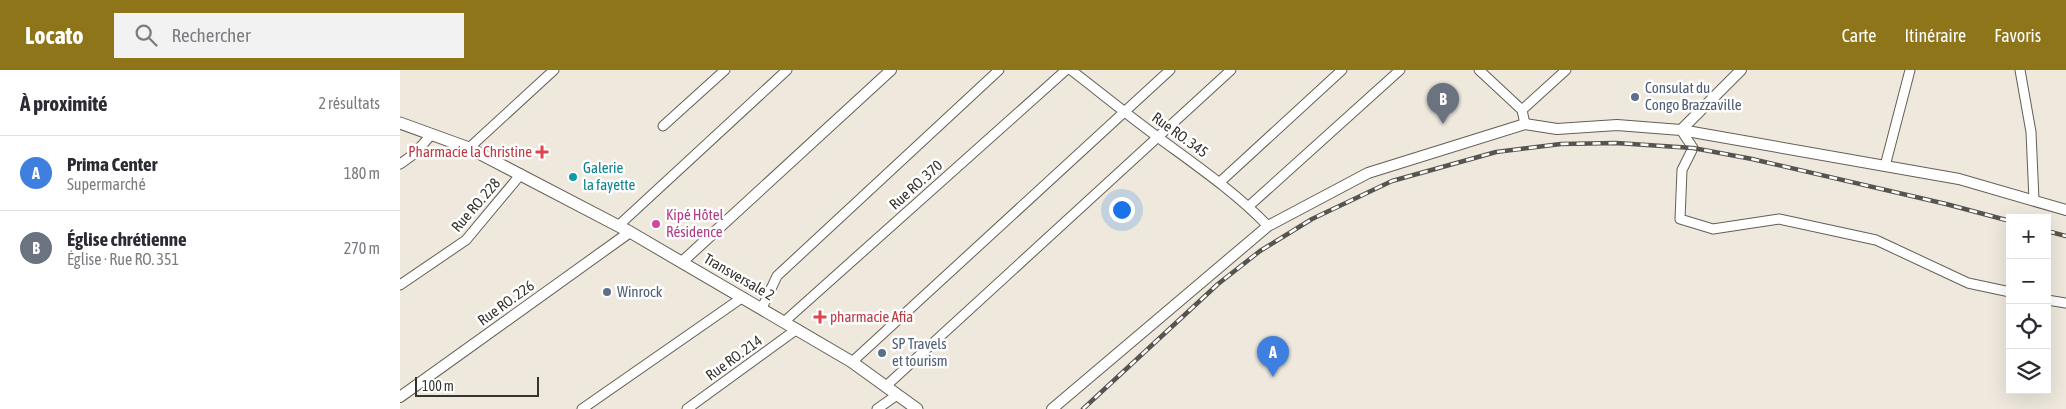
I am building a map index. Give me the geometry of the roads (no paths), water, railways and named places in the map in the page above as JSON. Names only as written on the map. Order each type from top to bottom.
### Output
[{"type":"main road","name":"Transversale 2","points":[[400,123],[469,148],[522,174],[683,261],[852,362],[917,409]]},
{"type":"street","points":[[469,148],[554,70]]},
{"type":"street","points":[[663,126],[725,70]]},
{"type":"street","points":[[618,226],[787,70]]},
{"type":"street","points":[[683,261],[892,70]]},
{"type":"street","points":[[762,308],[777,276],[999,70]]},
{"type":"street","name":"Rue RO. 370","points":[[785,322],[1066,70]]},
{"type":"street","name":"Rue RO. 345","points":[[1071,70],[1158,138],[1220,182],[1249,206],[1268,226]]},
{"type":"street","points":[[852,362],[1170,70]]},
{"type":"street","points":[[886,386],[1232,70]]},
{"type":"street","points":[[1220,182],[1342,70]]},
{"type":"street","points":[[1249,206],[1400,70]]},
{"type":"street","points":[[1479,70],[1522,110],[1525,124]]},
{"type":"street","points":[[1522,110],[1566,70]]},
{"type":"street","points":[[1681,130],[1742,70]]},
{"type":"street","points":[[1885,166],[1910,70]]},
{"type":"street","points":[[2020,70],[2031,132],[2034,200]]},
{"type":"street","points":[[1052,409],[1268,226],[1368,173],[1525,124],[1557,129],[1617,125],[1681,130],[1959,179],[2066,210]]},
{"type":"street","points":[[1681,130],[1693,148],[1682,170],[1680,219],[1713,229],[1779,220],[1876,240],[1968,283],[2006,291]]},
{"type":"street","points":[[400,164],[414,154],[432,134]]},
{"type":"street","name":"Rue RO. 228","points":[[400,285],[466,240],[522,174]]},
{"type":"street","name":"Rue RO. 226","points":[[400,397],[630,232]]},
{"type":"street","points":[[582,409],[743,297]]},
{"type":"street","points":[[2051,301],[2066,303]]},
{"type":"street","name":"Rue RO. 214","points":[[687,409],[797,328]]},
{"type":"street","points":[[877,409],[897,395]]},
{"type":"railway","points":[[1083,409],[1218,284],[1260,251],[1312,219],[1392,181],[1496,152],[1561,144],[1616,143],[1693,148],[1752,159],[1946,204],[2006,220]]},
{"type":"railway","points":[[2051,232],[2066,236]]},
{"type":"place","name":"Consulat du Congo Brazzaville","points":[[1635,97]]},
{"type":"place","name":"Église chrétienne","points":[[1443,124]]},
{"type":"place","name":"Pharmacie la Christine","points":[[542,152]]},
{"type":"place","name":"Galerie la fayette","points":[[573,177]]},
{"type":"place","name":"Kipé Hôtel Résidence","points":[[656,224]]},
{"type":"place","name":"Winrock","points":[[607,292]]},
{"type":"place","name":"pharmacie Afia","points":[[820,317]]},
{"type":"place","name":"SP Travels et tourism","points":[[882,353]]},
{"type":"place","name":"Prima Center","points":[[1273,377]]}]
